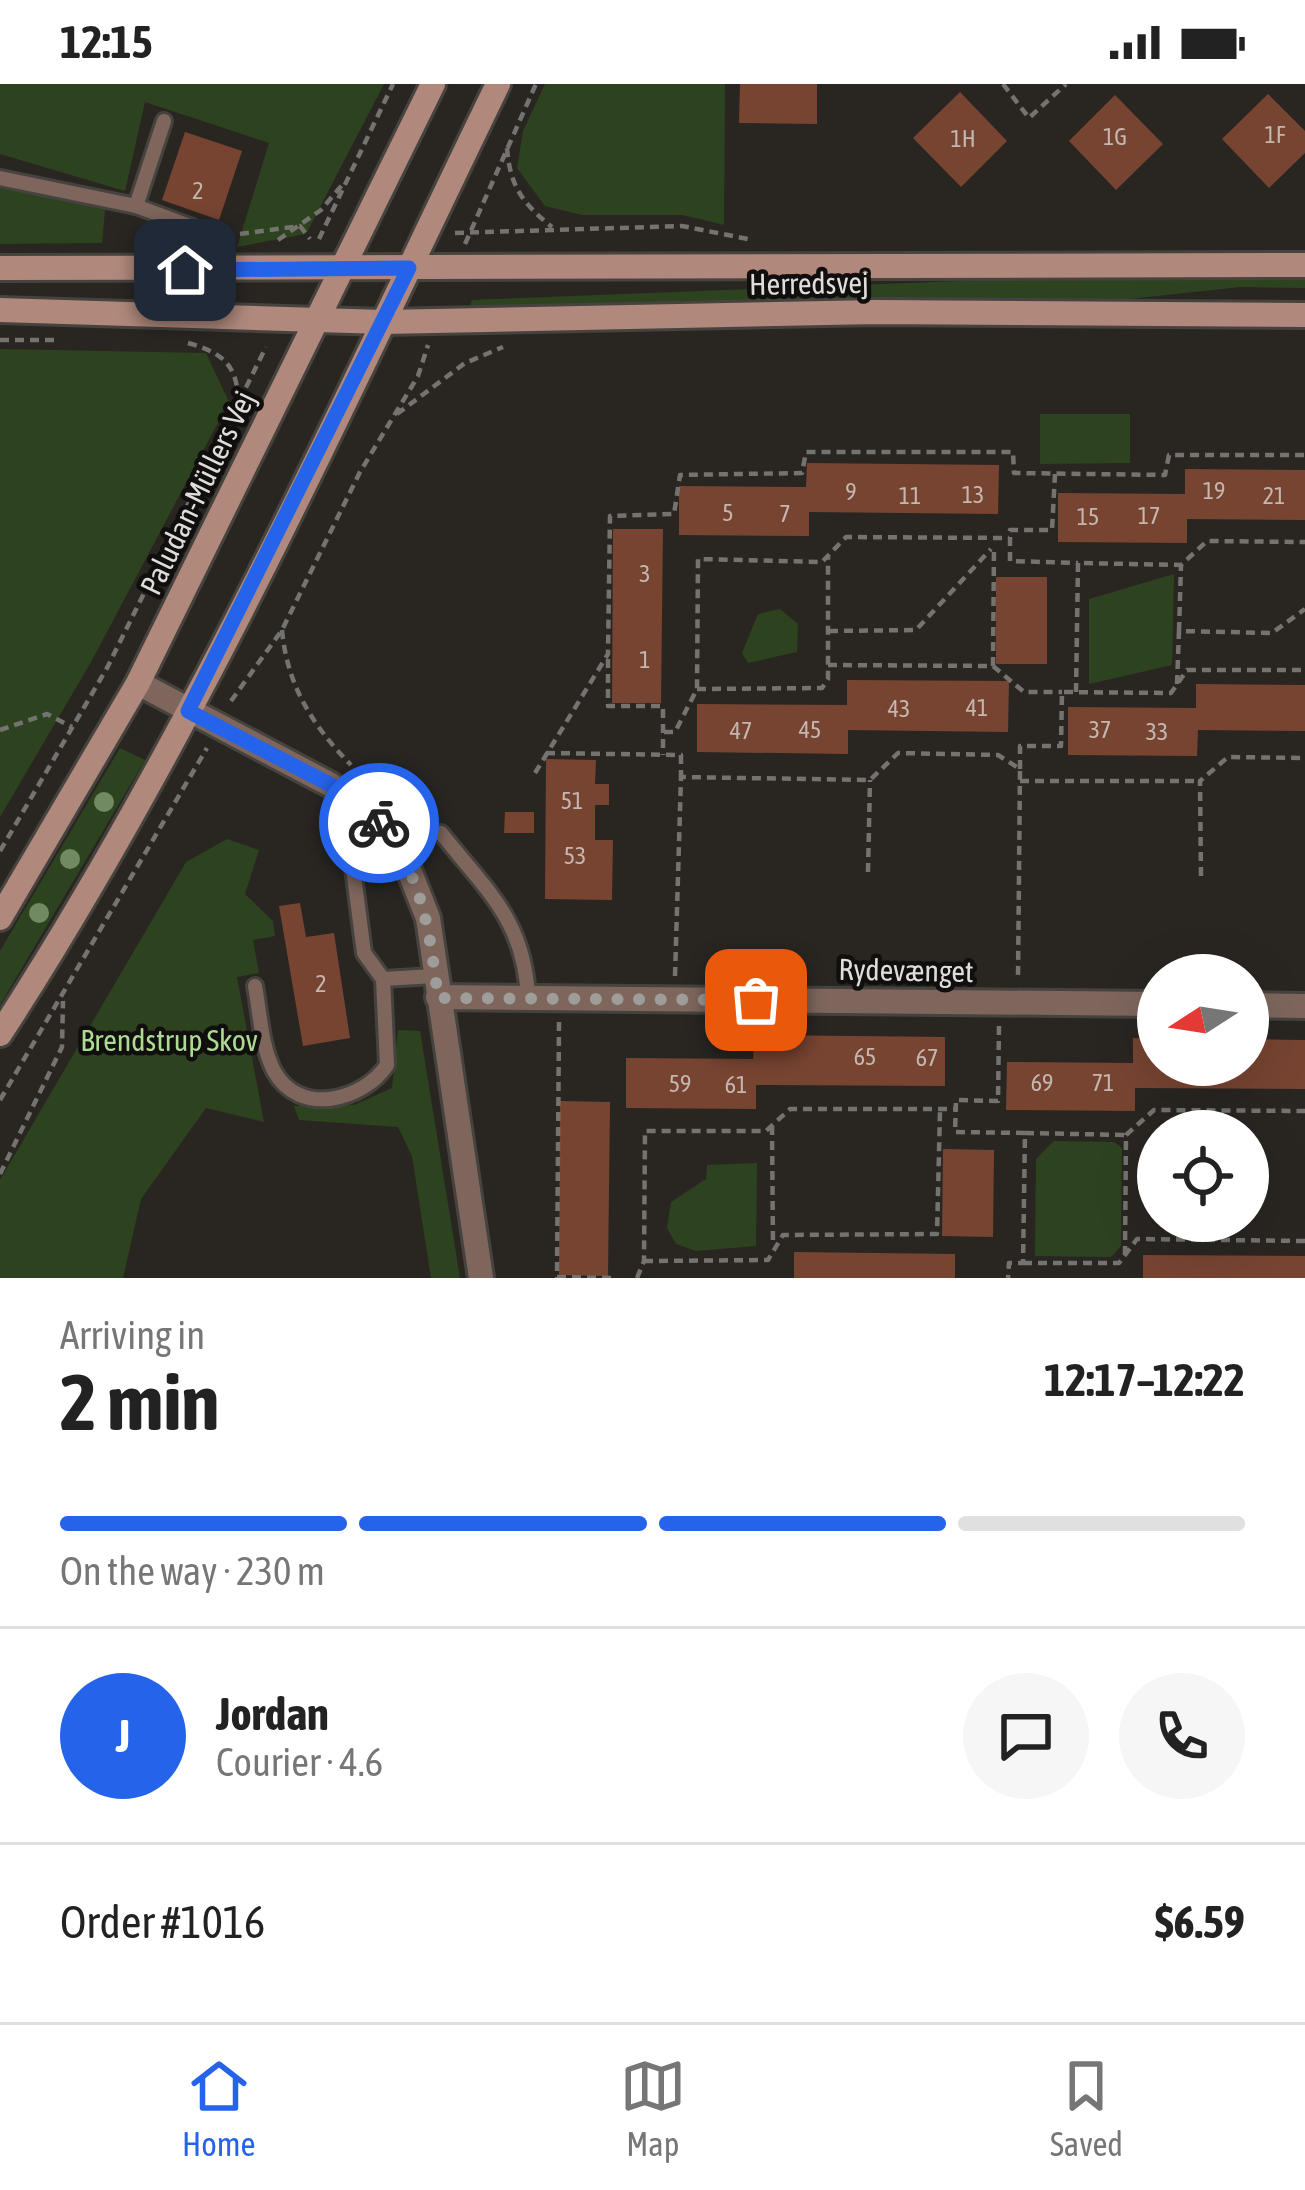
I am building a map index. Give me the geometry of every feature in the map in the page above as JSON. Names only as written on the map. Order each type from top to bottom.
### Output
[{"type":"street","name":"Paludan-Müllers Vej","points":[[0,918],[138,683],[433,84]]},
{"type":"street","points":[[0,1034],[188,711],[498,84]]},
{"type":"street","name":"Herredsvej","points":[[0,268],[347,256],[409,268],[1305,265]]},
{"type":"street","name":"Herredsvej","points":[[0,310],[279,322],[876,312],[1305,315]]},
{"type":"street","points":[[138,683],[331,785],[389,835],[418,888],[481,1278]]},
{"type":"street","name":"Rydevænget","points":[[436,987],[528,998],[1137,1004]]},
{"type":"street","points":[[1269,1005],[1305,1006]]},
{"type":"lane","points":[[136,206],[164,121]]},
{"type":"lane","points":[[0,178],[136,206],[219,237]]},
{"type":"lane","points":[[441,833],[516,928],[525,951],[528,998]]},
{"type":"lane","points":[[255,986],[275,1074],[300,1093],[338,1100],[358,1094],[387,1065],[383,979],[364,953],[351,854]]},
{"type":"lane","points":[[383,979],[436,987]]},
{"type":"path","points":[[347,256],[315,249],[393,84]]},
{"type":"path","points":[[456,268],[536,84]]},
{"type":"path","points":[[1003,84],[1029,118],[1066,84]]},
{"type":"path","points":[[507,142],[510,178],[524,205],[552,226]]},
{"type":"path","points":[[272,244],[300,226],[346,181]]},
{"type":"path","points":[[219,237],[300,226]]},
{"type":"path","points":[[300,226],[310,238]]},
{"type":"path","points":[[424,236],[552,226],[682,226],[759,241]]},
{"type":"path","points":[[0,1100],[63,1001],[242,678],[282,630],[388,422],[418,376],[437,321]]},
{"type":"path","points":[[0,850],[72,727],[279,322]]},
{"type":"path","points":[[182,342],[216,351],[229,362],[238,404]]},
{"type":"path","points":[[388,422],[423,390],[505,346]]},
{"type":"path","points":[[663,755],[663,706],[608,706],[610,516],[674,514],[680,475],[802,473],[806,452],[1013,452],[1015,473],[1166,475],[1169,454],[1305,454]]},
{"type":"path","points":[[829,631],[916,630],[1010,530],[1052,530],[1055,473]]},
{"type":"path","points":[[664,732],[675,732],[697,689],[698,560],[822,562],[846,537],[1005,538]]},
{"type":"path","points":[[1005,538],[1010,561],[1181,565],[1207,542],[1305,542]]},
{"type":"path","points":[[993,666],[994,546]]},
{"type":"path","points":[[697,689],[822,688],[828,665],[828,556]]},
{"type":"path","points":[[1076,692],[1078,563]]},
{"type":"path","points":[[1177,684],[1181,565]]},
{"type":"path","points":[[1179,632],[1272,633],[1305,609]]},
{"type":"path","points":[[282,630],[286,668],[299,700],[360,775]]},
{"type":"path","points":[[535,773],[608,654]]},
{"type":"path","points":[[828,665],[993,666],[1024,692],[1171,693],[1187,670],[1305,670]]},
{"type":"path","points":[[1062,692],[1061,746],[1020,746],[1009,1002],[998,1101],[956,1100],[955,1132],[1126,1135],[1154,1111],[1305,1111]]},
{"type":"path","points":[[0,730],[46,714],[72,727]]},
{"type":"path","points":[[546,753],[681,755],[674,999]]},
{"type":"path","points":[[868,872],[870,780],[898,753],[998,755],[1020,769]]},
{"type":"path","points":[[1020,781],[1200,782],[1228,757],[1305,758]]},
{"type":"path","points":[[681,777],[870,780]]},
{"type":"path","points":[[1200,782],[1201,876]]},
{"type":"path","points":[[389,798],[441,833]]},
{"type":"path","points":[[559,998],[556,1277],[610,1278]]},
{"type":"path","points":[[0,1174],[62,1047],[63,1001]]},
{"type":"path","points":[[637,1278],[644,1262],[645,1131],[766,1131],[790,1109],[955,1109]]},
{"type":"path","points":[[773,1245],[783,1235],[938,1234],[940,1109]]},
{"type":"path","points":[[644,1262],[768,1260],[773,1245],[772,1126]]},
{"type":"path","points":[[1023,1263],[1025,1133]]},
{"type":"path","points":[[1125,1255],[1126,1135]]},
{"type":"path","points":[[1008,1278],[1009,1263],[1119,1262],[1137,1239],[1305,1240]]},
{"type":"green space","points":[[0,84],[384,84],[306,234],[237,247],[269,143],[145,102],[125,191],[0,154]]},
{"type":"green space","points":[[545,84],[725,84],[724,225],[683,215],[582,215],[545,206],[517,168],[523,131]]},
{"type":"green space","points":[[0,185],[105,210],[102,243],[0,244]]},
{"type":"green space","points":[[1010,279],[1305,280],[1305,288],[1240,287],[1129,299],[470,306],[472,300]]},
{"type":"green space","points":[[0,349],[206,353],[229,402],[91,662],[0,817]]},
{"type":"green space","points":[[1040,414],[1130,414],[1130,463],[1040,464]]},
{"type":"green space","points":[[1174,574],[1172,665],[1089,684],[1089,599]]},
{"type":"green space","points":[[780,609],[798,624],[797,652],[748,663],[742,653],[758,614]]},
{"type":"green space","points":[[120,748],[145,760],[0,1005],[0,951]]},
{"type":"green space","name":"Brendstrup Skov","points":[[227,839],[259,850],[245,894],[273,921],[275,936],[253,940],[259,973],[237,977],[264,1122],[206,1108],[141,1199],[123,1278],[0,1278],[0,1180],[186,862]]},
{"type":"green space","name":"Brendstrup Skov","points":[[398,1030],[420,1031],[460,1278],[431,1278],[412,1156],[398,1127],[299,1120],[294,1106],[354,1105],[392,1088]]},
{"type":"green space","points":[[1054,1141],[1114,1142],[1122,1148],[1121,1246],[1111,1257],[1035,1256],[1036,1159]]},
{"type":"green space","points":[[757,1163],[756,1246],[696,1251],[676,1244],[667,1228],[671,1202],[706,1179],[707,1165]]},
{"type":"building","points":[[740,84],[817,84],[817,124],[739,123]]},
{"type":"building","points":[[960,92],[1007,141],[961,187],[913,138]]},
{"type":"building","points":[[1268,94],[1305,131],[1305,153],[1269,188],[1222,139]]},
{"type":"building","points":[[1115,95],[1163,144],[1116,190],[1069,141]]},
{"type":"building","points":[[185,132],[242,151],[219,220],[162,200]]},
{"type":"building","points":[[807,463],[999,465],[998,514],[809,512],[809,536],[679,535],[679,486],[806,487]]},
{"type":"building","points":[[1185,469],[1305,470],[1305,520],[1187,519],[1187,543],[1058,542],[1058,493],[1185,494]]},
{"type":"building","points":[[613,529],[663,529],[661,703],[612,703]]},
{"type":"building","points":[[996,577],[1047,577],[1047,664],[996,664]]},
{"type":"building","points":[[847,680],[1009,681],[1008,732],[848,730],[848,754],[697,752],[697,704],[847,705]]},
{"type":"building","points":[[1196,684],[1305,685],[1305,731],[1198,730],[1197,756],[1068,755],[1068,707],[1196,708]]},
{"type":"building","points":[[546,759],[596,760],[595,784],[609,784],[609,805],[595,805],[595,840],[613,840],[612,900],[545,899]]},
{"type":"building","points":[[505,812],[534,812],[534,833],[504,833]]},
{"type":"building","points":[[300,903],[306,937],[334,933],[350,1038],[303,1046],[279,906]]},
{"type":"building","points":[[754,1035],[945,1037],[945,1086],[756,1085],[756,1109],[626,1108],[626,1058],[753,1059]]},
{"type":"building","points":[[1133,1038],[1137,1038],[1137,1086],[1269,1086],[1269,1039],[1305,1040],[1305,1089],[1135,1088],[1135,1111],[1006,1110],[1007,1062],[1133,1063]]},
{"type":"building","points":[[560,1101],[610,1102],[608,1276],[559,1275]]},
{"type":"building","points":[[943,1149],[994,1150],[993,1237],[942,1236]]},
{"type":"building","points":[[794,1252],[955,1254],[955,1278],[794,1278]]},
{"type":"building","points":[[1143,1255],[1305,1256],[1305,1278],[1143,1278]]},
{"type":"way so far","points":[[379,823],[418,888],[428,918],[438,998],[756,1000]]},
{"type":"route","points":[[185,270],[409,268],[265,566],[188,711],[331,785],[379,823]]}]
